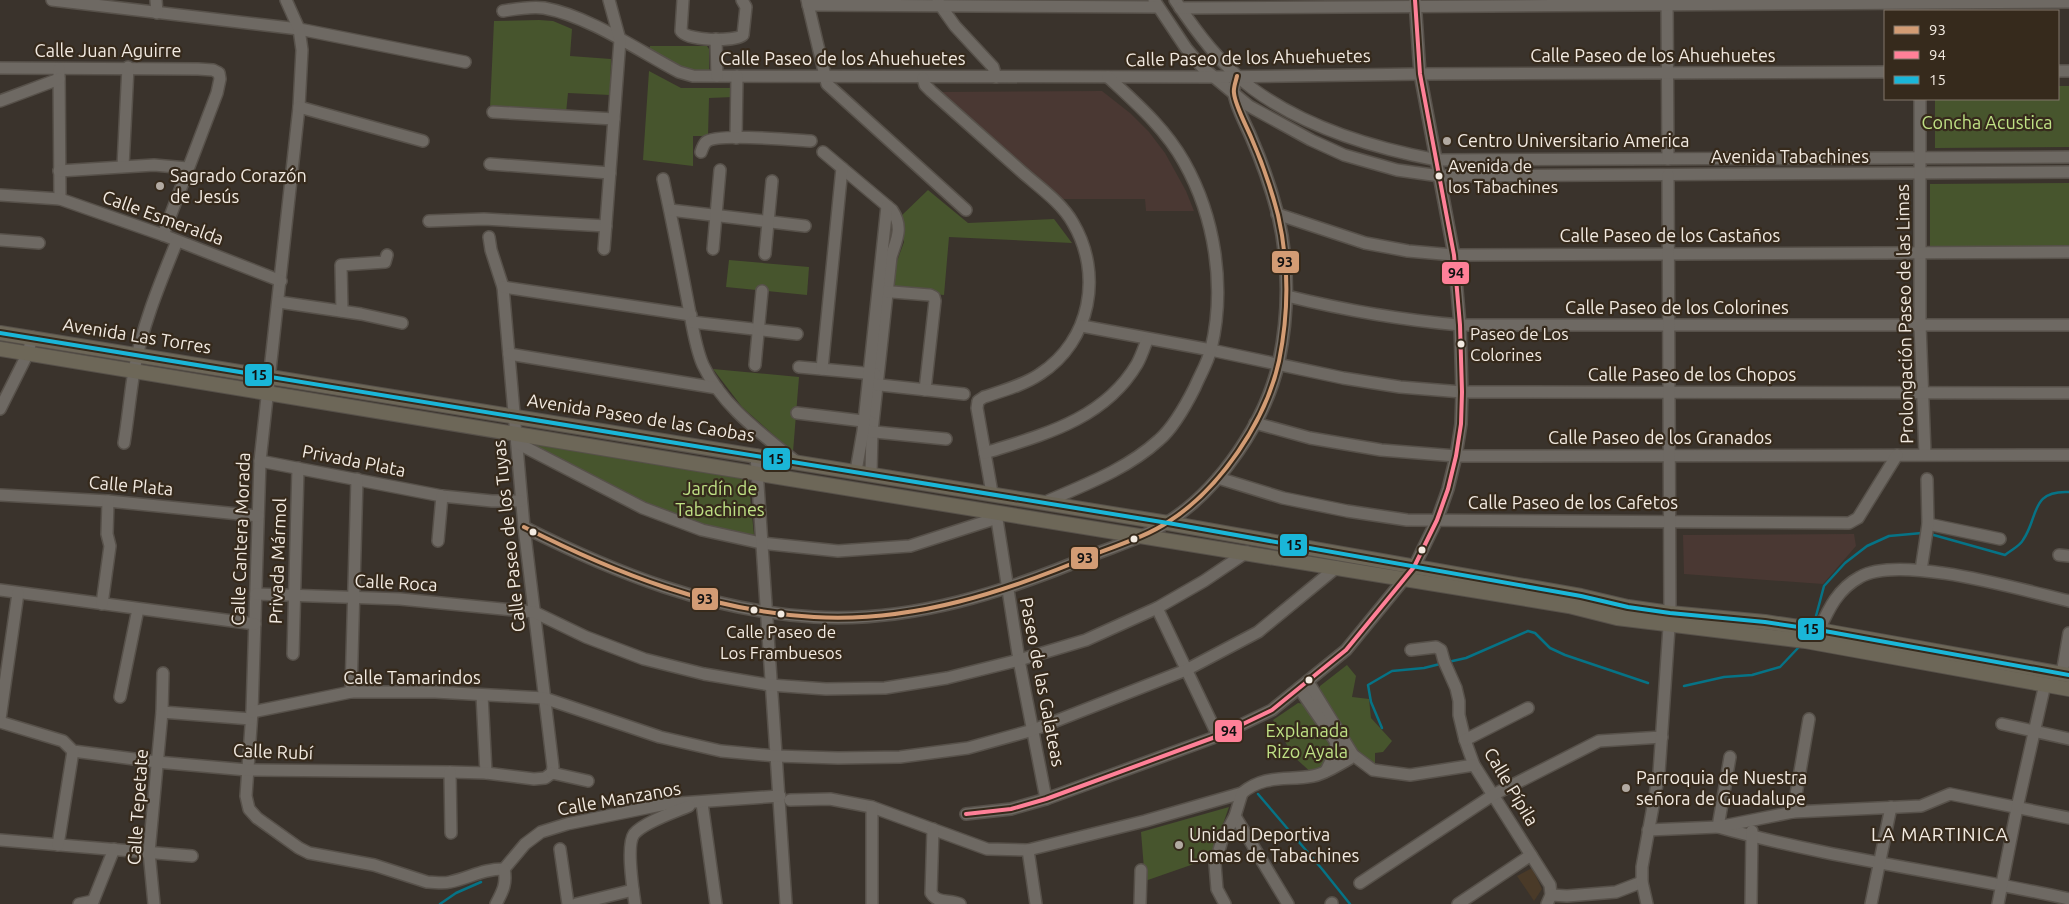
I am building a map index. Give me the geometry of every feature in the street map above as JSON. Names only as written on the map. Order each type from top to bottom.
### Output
[{"type":"main road","name":"Avenida Las Torres","points":[[0,333],[268,377]]},
{"type":"main road","name":"Avenida Las Torres","points":[[0,348],[266,393]]},
{"type":"main road","name":"Avenida Paseo de las Caobas","points":[[268,377],[795,461],[871,469],[935,484],[1581,596],[1669,619]]},
{"type":"main road","name":"Avenida Paseo de las Caobas","points":[[266,393],[516,438],[932,502],[996,515],[1247,552],[1569,606],[1617,618],[1669,619]]},
{"type":"main road","points":[[932,502],[935,484]]},
{"type":"main road","points":[[1669,619],[1811,633],[2065,674]]},
{"type":"main road","points":[[1811,633],[2069,688]]},
{"type":"street","points":[[57,0],[300,29],[465,62]]},
{"type":"street","points":[[156,0],[157,13]]},
{"type":"street","name":"Calle Cantera Morada","points":[[286,0],[300,29],[302,50],[299,107],[260,461],[255,624],[246,796],[250,809],[257,818],[309,853],[348,859],[427,882],[439,883],[451,882],[486,870],[504,869]]},
{"type":"street","points":[[604,249],[620,40],[609,0]]},
{"type":"street","points":[[683,0],[681,31],[683,34],[688,37],[716,39],[738,38],[743,35],[746,7],[742,0]]},
{"type":"street","points":[[938,2],[955,26],[993,67],[996,78]]},
{"type":"street","points":[[1177,4],[1667,2],[1919,4],[2069,2]]},
{"type":"street","points":[[1667,2],[1668,159]]},
{"type":"street","points":[[966,210],[827,84],[807,3],[1156,4]]},
{"type":"street","points":[[966,814],[1011,809],[1046,799],[1218,736],[1272,710],[1346,650],[1414,567],[1437,520],[1448,489],[1461,424],[1462,392],[1460,325],[1454,254],[1420,74],[1415,3]]},
{"type":"street","name":"Avenida Tabachines","points":[[1156,4],[1186,48],[1213,77],[1234,94],[1274,121],[1344,155],[1397,170],[1440,176],[2069,172]]},
{"type":"street","name":"Avenida Tabachines","points":[[1177,4],[1216,55],[1238,76],[1272,102],[1310,121],[1381,148],[1437,160],[2069,157]]},
{"type":"street","name":"Calle Paseo de los Ahuehuetes","points":[[503,11],[522,8],[543,8],[564,13],[586,21],[685,75],[996,78],[1884,72]]},
{"type":"street","points":[[716,39],[718,76]]},
{"type":"street","points":[[123,166],[128,67]]},
{"type":"street","name":"Calle Juan Aguirre","points":[[0,68],[59,74],[128,67],[217,71],[220,79],[217,93],[187,168]]},
{"type":"street","points":[[0,100],[59,74],[60,199]]},
{"type":"street","points":[[736,138],[737,76]]},
{"type":"street","points":[[524,528],[570,551],[617,571],[659,586],[716,602],[766,612],[814,617],[863,617],[912,612],[1006,588],[1040,577],[1168,523],[1193,503],[1218,478],[1239,450],[1255,423],[1269,393],[1278,364],[1284,330],[1287,296],[1285,254],[1277,214],[1261,159],[1234,94],[1238,76]]},
{"type":"street","points":[[1044,503],[1126,465],[1161,439],[1188,402],[1211,350],[1218,305],[1215,255],[1205,208],[1196,184],[1183,160],[1162,130],[1108,77]]},
{"type":"street","points":[[923,78],[925,85],[930,91],[1052,198],[1073,222],[1084,245],[1090,275],[1089,300],[1082,326],[1065,354],[1040,374],[978,401],[977,408],[992,493]]},
{"type":"street","name":"Prolongación Paseo de las Limas","points":[[1920,100],[1920,325],[1925,454]]},
{"type":"street","points":[[299,107],[423,141]]},
{"type":"street","points":[[493,112],[614,119]]},
{"type":"street","points":[[701,152],[707,141],[736,138],[811,141]]},
{"type":"street","points":[[823,152],[895,215],[899,230],[883,291],[868,426],[857,467]]},
{"type":"street","points":[[490,164],[610,173]]},
{"type":"street","points":[[60,171],[154,165],[187,168],[163,235]]},
{"type":"street","points":[[822,369],[842,168]]},
{"type":"street","points":[[713,248],[720,170]]},
{"type":"street","points":[[1647,904],[1642,882],[1642,867],[1659,773],[1669,619],[1670,392],[1668,175]]},
{"type":"street","points":[[663,179],[703,365],[718,388],[754,428],[795,461]]},
{"type":"street","points":[[765,254],[772,181]]},
{"type":"street","name":"Calle Esmeralda","points":[[0,195],[60,199],[163,235],[281,281]]},
{"type":"street","points":[[670,210],[805,226]]},
{"type":"street","name":"Calle Paseo de los Castaños","points":[[1277,214],[1365,243],[1408,251],[1454,254],[2069,252]]},
{"type":"street","points":[[429,221],[484,219],[606,226]]},
{"type":"street","name":"Calle Paseo de los Tuyas","points":[[489,236],[491,250],[503,287],[521,501],[553,767],[552,773]]},
{"type":"street","points":[[0,240],[39,243]]},
{"type":"street","points":[[124,443],[134,370],[155,297],[177,241]]},
{"type":"street","points":[[342,311],[341,265],[385,262],[387,256]]},
{"type":"street","points":[[503,287],[758,330],[796,334]]},
{"type":"street","points":[[755,365],[762,291]]},
{"type":"street","points":[[883,291],[930,295],[934,297],[925,390]]},
{"type":"street","name":"Calle Paseo de los Colorines","points":[[1287,296],[1399,319],[1460,325],[2069,325]]},
{"type":"street","points":[[278,302],[402,322]]},
{"type":"street","name":"Calle Paseo de los Chopos","points":[[1082,326],[1147,340],[1211,350],[1343,378],[1400,387],[1462,392],[2069,393]]},
{"type":"street","points":[[0,409],[28,353],[32,338]]},
{"type":"street","points":[[985,453],[1074,422],[1099,407],[1121,385],[1137,364],[1147,340]]},
{"type":"street","points":[[509,354],[718,388]]},
{"type":"street","points":[[799,367],[822,369],[925,390],[964,394]]},
{"type":"street","points":[[798,414],[946,439]]},
{"type":"street","name":"Calle Paseo de los Granados","points":[[1255,423],[1310,438],[1381,450],[1456,456],[2069,455]]},
{"type":"street","points":[[868,426],[871,469]]},
{"type":"street","points":[[516,438],[643,508],[702,530],[762,543],[838,551],[910,546],[996,515]]},
{"type":"street","points":[[756,455],[776,756],[785,798],[786,904]]},
{"type":"street","name":"Calle Paseo de los Cafetos","points":[[1218,478],[1283,498],[1347,511],[1407,520],[1849,523],[1858,518],[1897,455]]},
{"type":"street","name":"Privada Plata","points":[[260,461],[442,496],[492,501],[521,501]]},
{"type":"street","name":"Privada Mármol","points":[[292,654],[298,468]]},
{"type":"street","points":[[351,692],[357,479]]},
{"type":"street","points":[[1922,570],[1928,526],[1927,479]]},
{"type":"street","name":"Calle Plata","points":[[0,495],[108,501],[258,516]]},
{"type":"street","points":[[438,541],[442,496]]},
{"type":"street","points":[[102,604],[110,546],[107,534],[108,501]]},
{"type":"street","name":"Paseo de las Galateas","points":[[996,515],[1006,588],[1046,799]]},
{"type":"street","points":[[1928,526],[2000,539]]},
{"type":"street","points":[[534,612],[586,637],[644,659],[704,674],[770,685],[826,689],[885,688],[948,678],[1086,640],[1157,608],[1204,582],[1247,552]]},
{"type":"street","name":"Calle Tamarindos","points":[[162,712],[251,716],[351,692],[435,692],[544,698],[660,737],[721,751],[776,756],[900,757],[968,748],[1033,730],[1186,670],[1258,632],[1337,567]]},
{"type":"street","points":[[1811,633],[1836,597],[1860,577],[1874,571],[1888,569],[1922,570],[2069,600]]},
{"type":"street","points":[[0,590],[255,624]]},
{"type":"street","points":[[0,720],[18,593]]},
{"type":"street","name":"Calle Roca","points":[[256,594],[400,600],[534,612]]},
{"type":"street","points":[[1157,608],[1218,736]]},
{"type":"street","points":[[120,697],[138,609]]},
{"type":"street","points":[[2065,674],[2069,632]]},
{"type":"street","name":"Calle Pípila","points":[[1411,650],[1439,647],[1452,677],[1459,701],[1459,715],[1465,740],[1474,765],[1550,885],[1549,900]]},
{"type":"street","name":"Calle Tepetate","points":[[154,904],[149,852],[162,712],[163,673]]},
{"type":"street","points":[[1998,904],[2016,808],[2044,684]]},
{"type":"street","points":[[1304,685],[1336,742],[1353,758],[1373,770],[1410,775],[1474,765]]},
{"type":"street","points":[[1304,685],[1353,758]]},
{"type":"street","points":[[482,695],[486,773]]},
{"type":"street","points":[[1465,740],[1528,708]]},
{"type":"street","points":[[1793,812],[1809,719]]},
{"type":"street","name":"Calle Rubí","points":[[0,720],[63,741],[73,751],[157,762],[247,770],[486,773],[534,778],[548,777],[552,773]]},
{"type":"street","points":[[2002,724],[2069,739]]},
{"type":"street","points":[[1360,883],[1494,795],[1599,741],[1662,737]]},
{"type":"street","points":[[1326,771],[1335,753],[1336,742]]},
{"type":"street","points":[[58,845],[73,751]]},
{"type":"street","points":[[1718,827],[1730,757]]},
{"type":"street","name":"Calle Manzanos","points":[[504,869],[525,844],[541,832],[567,824],[666,804],[785,798],[830,799],[872,807],[988,849],[1028,850],[1145,821],[1242,793],[1253,784],[1268,780],[1315,776],[1353,758]]},
{"type":"street","points":[[450,772],[451,833]]},
{"type":"street","points":[[552,773],[588,781]]},
{"type":"street","points":[[1226,904],[1217,889],[1216,864],[1222,840],[1235,816],[1242,793]]},
{"type":"street","points":[[1648,830],[1718,827],[1793,812],[1921,806],[1950,794],[2069,818]]},
{"type":"street","points":[[699,803],[716,904]]},
{"type":"street","name":"Calle Manzanos","points":[[633,890],[630,846],[633,836],[641,828],[699,803]]},
{"type":"street","points":[[872,807],[872,904]]},
{"type":"street","points":[[1871,904],[1891,807]]},
{"type":"street","points":[[1235,816],[1288,904]]},
{"type":"street","points":[[1751,904],[1752,819]]},
{"type":"street","points":[[1718,827],[1880,863],[2002,884],[2069,899]]},
{"type":"street","points":[[933,830],[931,893],[934,900],[938,902],[955,902],[960,904]]},
{"type":"street","points":[[0,840],[192,856]]},
{"type":"street","points":[[560,849],[568,904]]},
{"type":"street","points":[[79,904],[92,903],[114,850]]},
{"type":"street","points":[[1028,850],[1036,904]]},
{"type":"street","points":[[1458,904],[1531,855]]},
{"type":"street","points":[[496,904],[504,888],[506,879],[504,869]]},
{"type":"street","points":[[1140,904],[1141,870]]},
{"type":"street","points":[[1549,900],[1568,900],[1616,892],[1642,882]]},
{"type":"street","points":[[576,904],[633,890],[634,904]]},
{"type":"shaded area","points":[[1102,91],[1130,113],[1149,132],[1165,153],[1186,191],[1194,211],[1146,211],[1145,199],[1061,199],[941,92]]},
{"type":"shaded area","points":[[1854,534],[1856,546],[1823,584],[1684,574],[1683,535]]},
{"type":"shaded area","points":[[1532,868],[1542,889],[1534,901],[1517,876]]},
{"type":"green space","points":[[494,21],[553,21],[572,29],[570,56],[611,59],[610,95],[568,93],[566,113],[490,109]]},
{"type":"green space","points":[[650,46],[707,46],[709,49],[709,72],[693,74],[650,53]]},
{"type":"green space","points":[[649,71],[681,88],[733,88],[733,97],[709,98],[708,136],[693,136],[693,166],[643,160]]},
{"type":"green space","name":"Concha Acustica","points":[[2059,86],[2069,86],[2069,147],[1935,148],[1935,100],[2059,100]]},
{"type":"green space","points":[[2069,183],[2069,251],[1930,252],[1930,184]]},
{"type":"green space","points":[[928,190],[968,223],[1054,219],[1072,243],[949,237],[944,295],[891,290],[893,272],[904,242],[900,217]]},
{"type":"green space","points":[[729,260],[809,267],[807,295],[726,287]]},
{"type":"green space","points":[[713,369],[799,377],[793,452],[742,407]]},
{"type":"green space","name":"Jardín de Tabachines","points":[[526,438],[748,476],[754,535],[703,525],[644,505],[526,445]]},
{"type":"green space","points":[[1347,665],[1356,676],[1352,697],[1369,699],[1371,718],[1392,741],[1383,752],[1375,753],[1375,765],[1361,759],[1318,693],[1320,686]]},
{"type":"green space","name":"Explanada Rizo Ayala","points":[[1298,703],[1305,704],[1318,722],[1328,740],[1330,749],[1329,758],[1313,774],[1293,756],[1273,720]]},
{"type":"green space","name":"Unidad Deportiva Lomas de Tabachines","points":[[1229,807],[1211,858],[1145,881],[1141,832]]},
{"type":"waterway","points":[[1930,534],[2005,555],[2022,542],[2037,507],[2042,500],[2048,495],[2069,492]]},
{"type":"waterway","points":[[1816,616],[1824,586],[1845,563],[1867,546],[1889,536],[1922,533]]},
{"type":"waterway","points":[[1448,662],[1466,658],[1528,631],[1535,633],[1550,648],[1565,655],[1648,683]]},
{"type":"waterway","points":[[1684,686],[1724,677],[1752,675],[1780,667],[1798,648]]},
{"type":"waterway","points":[[1382,728],[1371,702],[1368,685],[1392,671],[1424,668],[1440,664]]},
{"type":"waterway","points":[[1258,794],[1350,904]]},
{"type":"waterway","points":[[440,904],[456,893],[481,882]]},
{"type":"transit line","name":"94","points":[[966,814],[1011,809],[1046,799],[1218,736],[1272,710],[1346,650],[1414,567],[1437,520],[1448,489],[1461,424],[1462,392],[1460,325],[1454,255],[1420,74],[1415,0]]},
{"type":"transit line","name":"93","points":[[524,527],[593,560],[664,587],[701,598],[738,607],[776,613],[851,618],[924,609],[995,592],[1134,539],[1168,522],[1187,508],[1223,472],[1252,430],[1273,384],[1285,324],[1286,269],[1282,233],[1266,175],[1238,109],[1234,89],[1237,76]]},
{"type":"transit line","name":"15","points":[[0,333],[1168,523],[1581,596],[1628,607],[1819,630],[2069,675]]},
{"type":"place","name":"Centro Universitario America","points":[[1447,141]]},
{"type":"place","name":"Avenida de los Tabachines","points":[[1439,176]]},
{"type":"place","name":"Sagrado Corazón de Jesús","points":[[160,186]]},
{"type":"place","name":"Paseo de Los Colorines","points":[[1461,344]]},
{"type":"place","name":"Calle Paseo de Los Frambuesos","points":[[781,614]]},
{"type":"place","name":"Parroquia de Nuestra señora de Guadalupe","points":[[1626,788]]},
{"type":"place","name":"Unidad Deportiva Lomas de Tabachines","points":[[1179,845]]},
{"type":"district","name":"LA MARTINICA","points":[[1940,834]]}]
